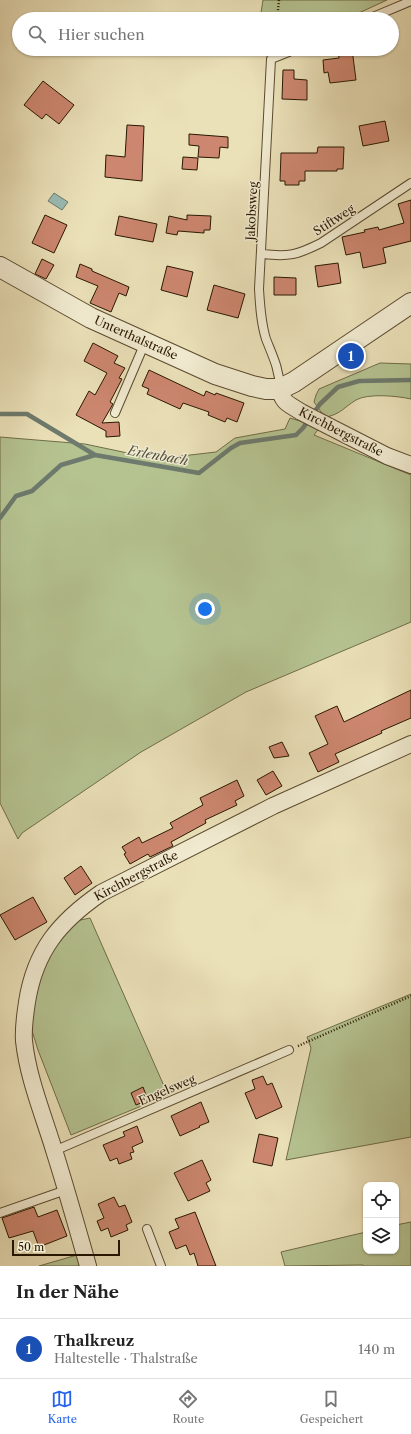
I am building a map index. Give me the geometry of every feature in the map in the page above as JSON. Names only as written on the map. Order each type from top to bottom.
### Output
[{"type":"street","name":"Unterthalstraße","points":[[0,267],[91,318],[215,374],[252,386],[266,389],[280,389]]},
{"type":"street","points":[[280,389],[294,382],[411,303]]},
{"type":"street","name":"Kirchbergstraße","points":[[280,389],[282,398],[301,412],[388,456],[411,465]]},
{"type":"street","name":"Kirchbergstraße","points":[[88,1266],[30,1074],[24,1032],[24,1020],[31,980],[42,952],[52,937],[87,902],[116,884],[273,806],[411,744]]},
{"type":"lane","points":[[385,12],[411,1]]},
{"type":"lane","name":"Jakobsweg","points":[[278,56],[271,59],[260,289],[262,322],[266,339],[276,362],[279,374],[280,389]]},
{"type":"lane","name":"Stiftweg","points":[[262,254],[292,256],[307,251],[411,182]]},
{"type":"lane","points":[[115,413],[144,342]]},
{"type":"lane","name":"Engelsweg","points":[[54,1151],[289,1050]]},
{"type":"lane","points":[[0,1213],[66,1190]]},
{"type":"lane","points":[[147,1229],[161,1266]]},
{"type":"path","points":[[278,12],[279,0]]},
{"type":"path","points":[[289,1050],[411,996]]},
{"type":"green space","points":[[263,0],[387,0],[361,12],[261,12]]},
{"type":"green space","points":[[380,363],[411,364],[411,399],[391,396],[368,396],[356,400],[339,412],[327,417],[321,412],[314,402],[319,389]]},
{"type":"green space","points":[[290,418],[320,427],[314,435],[411,475],[411,622],[246,692],[141,752],[22,833],[18,839],[0,803],[0,437],[85,444],[156,459],[216,452],[235,438],[285,429]]},
{"type":"green space","points":[[90,918],[168,1095],[71,1135],[38,1050],[29,1021],[31,987],[50,947],[76,921]]},
{"type":"green space","points":[[411,994],[411,1137],[286,1160],[311,1048],[307,1037]]},
{"type":"green space","points":[[411,1222],[411,1266],[285,1266],[281,1252],[363,1233],[363,1254],[399,1254],[399,1224]]},
{"type":"green space","points":[[77,1255],[81,1266],[39,1266]]},
{"type":"water","points":[[54,193],[68,202],[62,210],[48,201]]},
{"type":"building","points":[[339,56],[353,56],[356,80],[330,83],[328,72],[324,73],[323,60],[339,58]]},
{"type":"building","points":[[283,70],[294,70],[294,79],[307,80],[307,100],[282,99]]},
{"type":"building","points":[[43,81],[74,105],[59,124],[46,114],[42,119],[24,105]]},
{"type":"building","points":[[385,121],[389,141],[363,146],[359,126]]},
{"type":"building","points":[[127,125],[144,126],[142,181],[105,177],[106,155],[125,157]]},
{"type":"building","points":[[189,134],[228,137],[228,148],[220,147],[219,158],[198,157],[199,146],[189,145]]},
{"type":"building","points":[[318,147],[344,147],[343,169],[337,169],[337,171],[305,171],[305,181],[299,181],[299,185],[285,185],[285,181],[280,181],[281,153],[317,153]]},
{"type":"building","points":[[183,157],[198,158],[197,170],[182,169]]},
{"type":"building","points":[[411,200],[411,241],[383,248],[386,263],[363,268],[360,252],[346,255],[342,237],[365,232],[364,230],[378,227],[379,230],[404,223],[398,204]]},
{"type":"building","points":[[45,215],[67,225],[54,253],[32,243]]},
{"type":"building","points":[[187,215],[211,216],[210,230],[204,230],[204,233],[178,231],[177,235],[166,233],[169,216],[187,220]]},
{"type":"building","points":[[119,216],[157,224],[153,242],[115,235]]},
{"type":"building","points":[[42,259],[54,265],[46,279],[35,274]]},
{"type":"building","points":[[338,263],[341,283],[318,287],[315,266]]},
{"type":"building","points":[[80,264],[92,269],[92,271],[129,287],[126,296],[119,293],[111,312],[90,303],[98,286],[76,277]]},
{"type":"building","points":[[167,266],[193,272],[187,297],[161,290]]},
{"type":"building","points":[[274,277],[296,278],[296,295],[274,295]]},
{"type":"building","points":[[214,285],[245,294],[238,318],[207,310]]},
{"type":"building","points":[[93,343],[118,356],[114,363],[125,368],[119,378],[122,379],[110,402],[113,404],[102,423],[119,422],[120,436],[106,437],[106,431],[76,415],[89,391],[95,395],[107,373],[84,361]]},
{"type":"building","points":[[149,370],[204,396],[206,391],[244,403],[237,422],[227,418],[225,422],[208,415],[209,412],[183,403],[180,409],[147,394],[149,389],[142,386]]},
{"type":"building","points":[[411,690],[411,718],[335,754],[339,762],[318,772],[309,753],[328,744],[315,716],[337,706],[344,722]]},
{"type":"building","points":[[282,742],[289,756],[274,758],[269,747]]},
{"type":"building","points":[[273,771],[282,786],[266,795],[257,780]]},
{"type":"building","points":[[237,780],[244,796],[235,801],[237,805],[205,820],[206,823],[171,842],[173,846],[150,857],[148,854],[130,864],[122,847],[139,837],[142,843],[173,828],[170,823],[203,805],[200,798]]},
{"type":"building","points":[[81,866],[92,883],[75,895],[64,878]]},
{"type":"building","points":[[33,897],[47,922],[15,940],[0,915]]},
{"type":"building","points":[[263,1076],[267,1085],[272,1083],[282,1107],[256,1119],[245,1093],[255,1089],[252,1080]]},
{"type":"building","points":[[143,1087],[148,1100],[136,1105],[131,1093]]},
{"type":"building","points":[[201,1102],[209,1122],[180,1136],[171,1116]]},
{"type":"building","points":[[137,1126],[143,1142],[132,1147],[134,1152],[130,1153],[132,1159],[119,1164],[117,1158],[110,1161],[103,1145],[125,1136],[123,1132]]},
{"type":"building","points":[[259,1134],[278,1138],[272,1166],[253,1162]]},
{"type":"building","points":[[202,1160],[211,1180],[206,1183],[210,1191],[188,1201],[174,1173]]},
{"type":"building","points":[[114,1197],[119,1207],[125,1205],[132,1222],[126,1225],[128,1230],[111,1237],[108,1228],[101,1231],[97,1221],[104,1218],[98,1204]]},
{"type":"building","points":[[34,1207],[38,1217],[57,1210],[67,1236],[39,1247],[33,1231],[9,1238],[2,1218]]},
{"type":"building","points":[[195,1212],[216,1266],[198,1266],[194,1253],[190,1255],[186,1245],[176,1249],[169,1232],[179,1228],[175,1219]]},
{"type":"waterway","name":"Erlenbach","points":[[0,414],[27,414],[95,455],[199,473],[231,448],[240,443],[296,435],[303,428],[320,404],[338,387],[359,381],[411,380]]},
{"type":"waterway","points":[[0,518],[16,496],[32,491],[61,465],[95,455]]},
{"type":"place","name":"Thalkreuz","points":[[351,356]]}]
